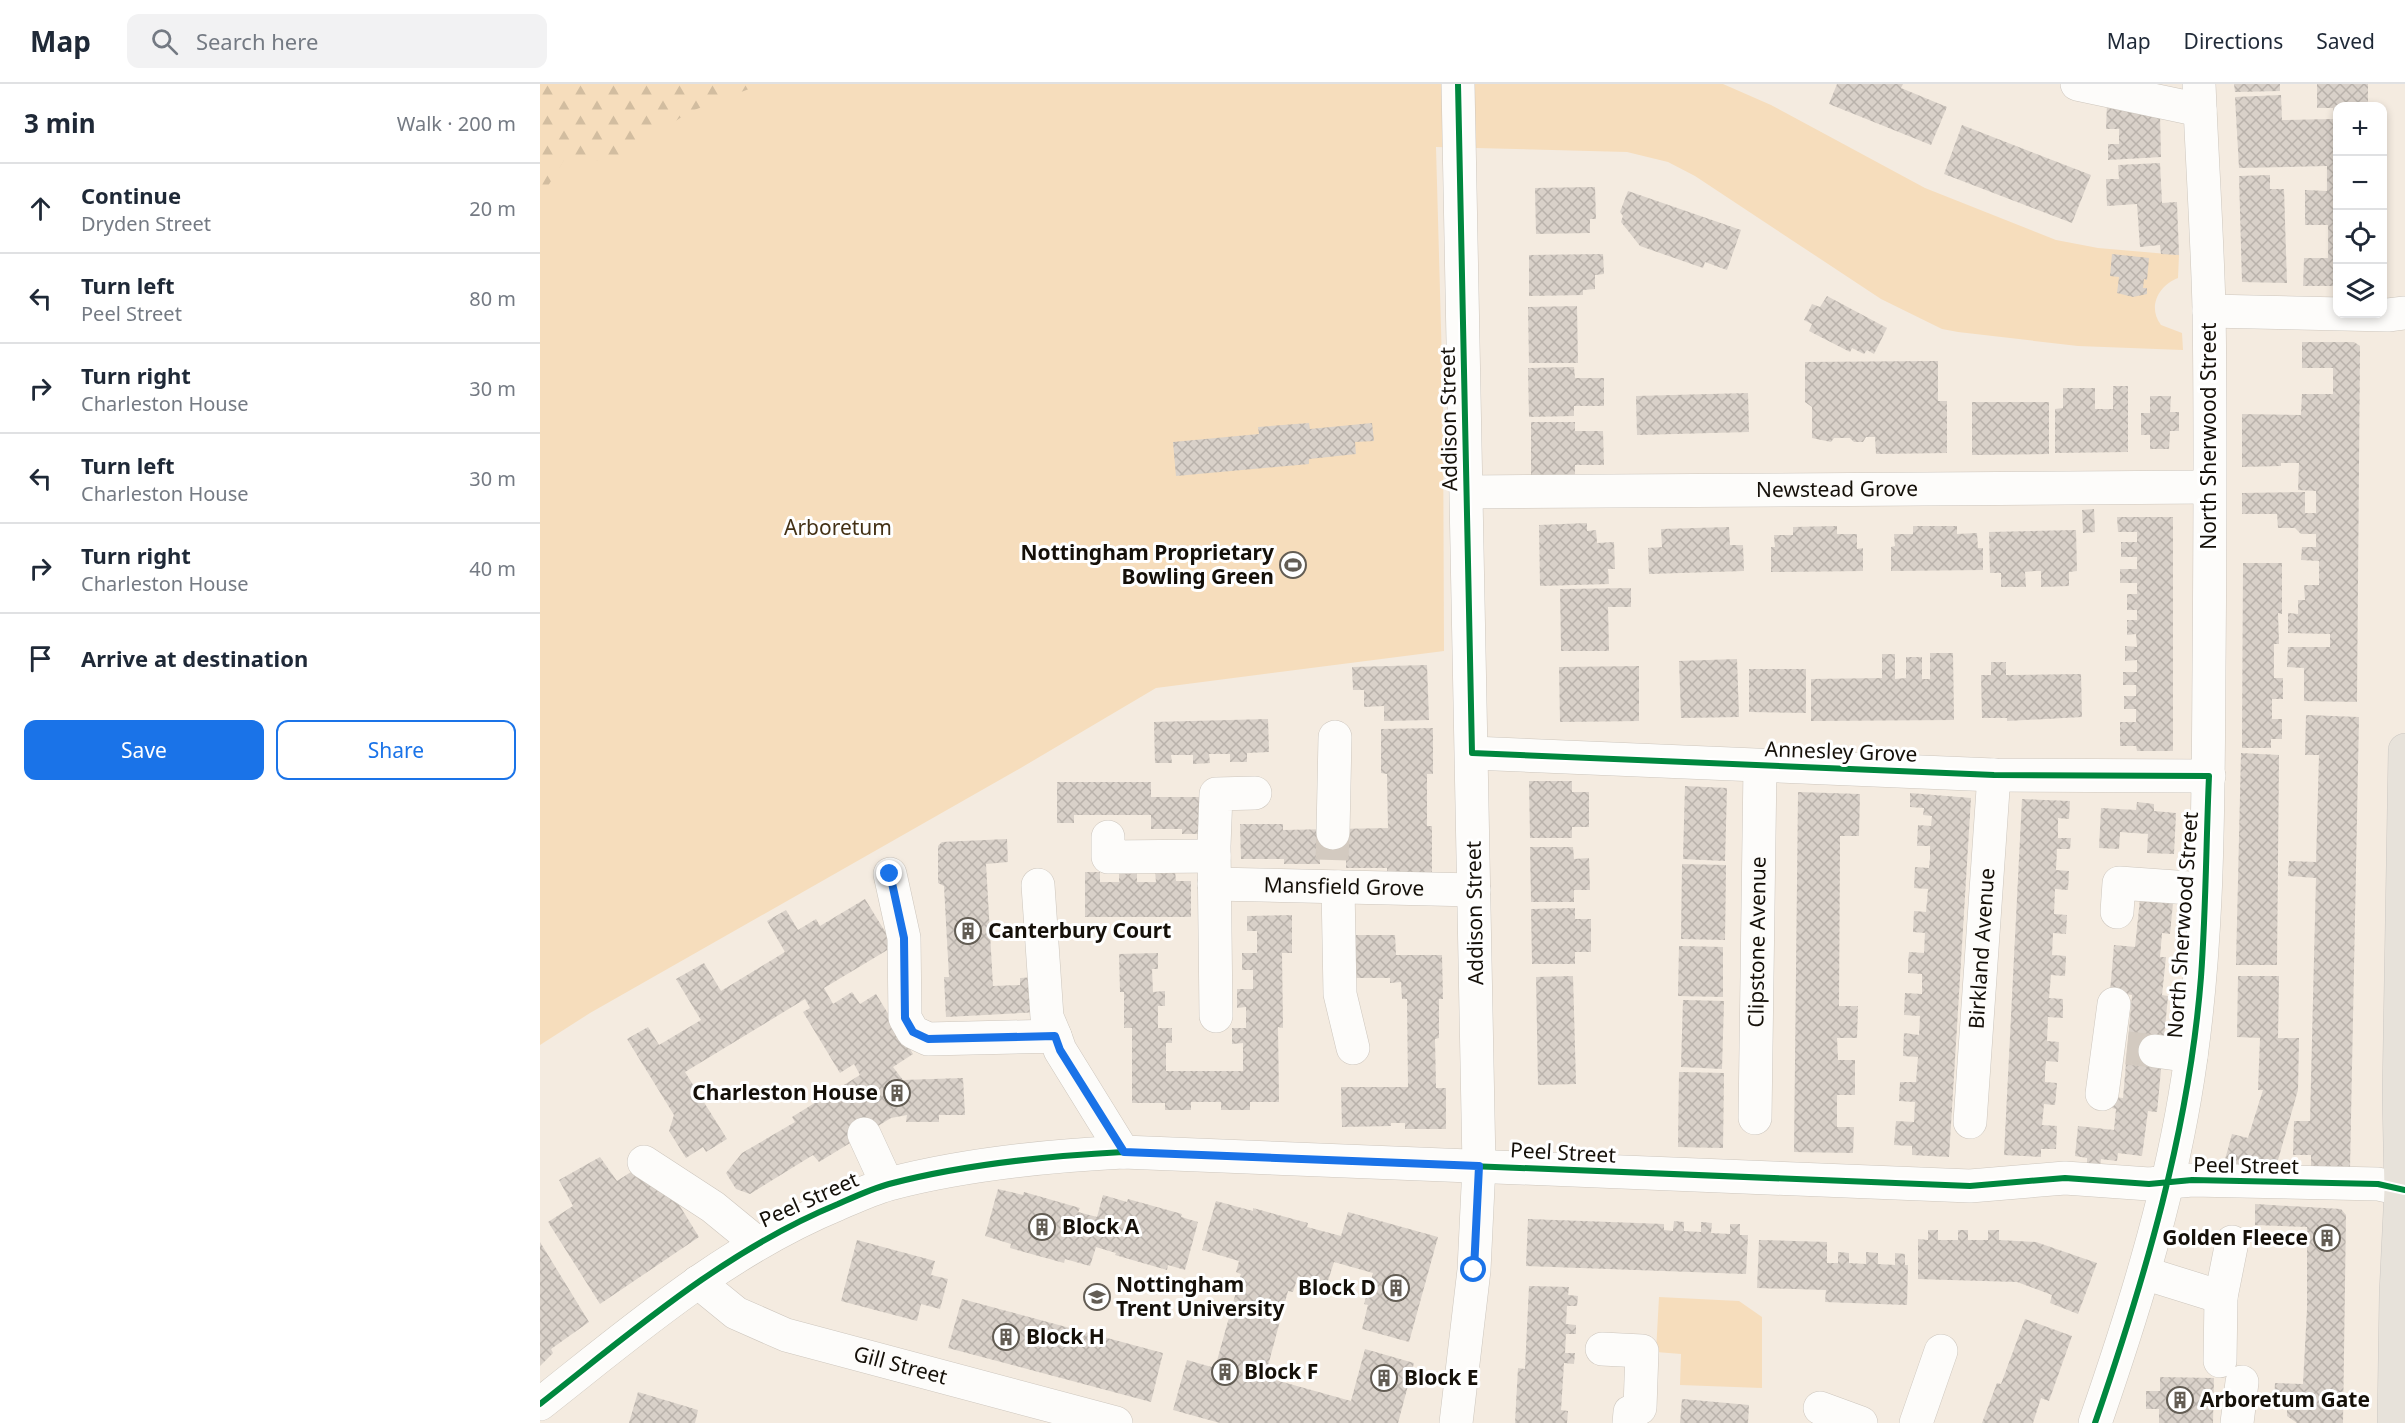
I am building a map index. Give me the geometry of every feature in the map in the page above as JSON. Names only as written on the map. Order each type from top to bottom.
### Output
[{"type":"main road","points":[[2394,1423],[2396,1293],[2403,1190],[2399,1096],[2405,750]]},
{"type":"street","name":"Addison Street","points":[[1456,1423],[1474,1270],[1479,1166],[1458,84]]},
{"type":"street","points":[[2077,84],[2200,97]]},
{"type":"street","name":"North Sherwood Street","points":[[2095,1423],[2144,1273],[2168,1184],[2191,1056],[2201,976],[2209,776],[2210,487],[2209,311],[2200,97]]},
{"type":"street","points":[[2209,311],[2388,315],[2405,313]]},
{"type":"street","name":"Newstead Grove","points":[[1467,492],[2210,487]]},
{"type":"street","points":[[1335,737],[1333,867],[1340,994],[1353,1048]]},
{"type":"street","name":"Annesley Grove","points":[[1472,753],[1994,775],[2209,776]]},
{"type":"street","name":"Clipstone Avenue","points":[[1755,1118],[1760,766]]},
{"type":"street","name":"Birkland Avenue","points":[[1970,1122],[1994,775]]},
{"type":"street","points":[[1216,1016],[1214,862],[1216,794],[1255,793]]},
{"type":"street","name":"Mansfield Grove","points":[[1108,837],[1108,857],[1333,867],[1474,890]]},
{"type":"street","points":[[890,874],[904,938],[905,1018],[913,1032],[928,1039],[1055,1036]]},
{"type":"street","points":[[2117,912],[2119,883],[2204,889]]},
{"type":"street","points":[[1038,885],[1047,1017],[1060,1050],[1124,1152]]},
{"type":"street","points":[[2114,1004],[2130,1048]]},
{"type":"street","points":[[2130,1048],[2191,1056]]},
{"type":"street","points":[[2102,1094],[2130,1048]]},
{"type":"street","points":[[864,1134],[887,1184]]},
{"type":"street","name":"Peel Street","points":[[540,1404],[698,1282],[757,1243],[814,1214],[887,1184],[981,1166],[1043,1158],[1124,1152],[1970,1186],[2066,1178],[2168,1184],[2192,1180],[2378,1184],[2403,1190]]},
{"type":"street","points":[[644,1162],[713,1207],[757,1243]]},
{"type":"street","points":[[2232,1242],[2221,1297],[2237,1423]]},
{"type":"street","points":[[2144,1273],[2221,1297]]},
{"type":"street","name":"Gill Street","points":[[698,1282],[736,1313],[786,1335],[1116,1423]]},
{"type":"street","points":[[1602,1349],[1642,1351],[1640,1408],[1630,1412],[1629,1423]]},
{"type":"street","points":[[1916,1423],[1941,1351]]},
{"type":"street","points":[[1820,1408],[1861,1423]]},
{"type":"green space","name":"Arboretum","points":[[540,84],[1723,84],[1771,105],[1925,188],[2056,240],[2098,248],[2179,255],[2178,278],[2171,281],[2161,291],[2157,297],[2155,311],[2161,325],[2182,333],[2183,350],[2078,346],[1942,329],[1881,299],[1695,176],[1668,162],[1627,152],[1436,147],[1443,400],[1444,651],[1156,688],[1019,769],[590,1013],[540,1045]]},
{"type":"green space","points":[[540,84],[762,84],[689,112],[640,145],[605,162],[567,155],[540,199]]},
{"type":"green space","points":[[1659,1297],[1739,1301],[1762,1317],[1762,1388],[1680,1385],[1681,1354],[1656,1352]]},
{"type":"building","points":[[1837,84],[1903,84],[1901,88],[1947,107],[1931,145],[1829,104]]},
{"type":"building","points":[[2234,84],[2280,84],[2280,91],[2235,92]]},
{"type":"building","points":[[2317,84],[2368,84],[2368,102],[2333,102],[2333,108],[2317,108]]},
{"type":"building","points":[[2281,95],[2282,120],[2333,119],[2333,286],[2303,286],[2304,258],[2328,258],[2328,225],[2305,225],[2305,190],[2327,191],[2327,166],[2239,168],[2235,97]]},
{"type":"building","points":[[2107,103],[2160,114],[2161,157],[2108,160],[2108,144],[2119,144],[2119,129],[2106,129]]},
{"type":"building","points":[[1962,125],[2091,175],[2072,223],[1944,174]]},
{"type":"building","points":[[2160,163],[2162,203],[2177,202],[2179,255],[2161,254],[2160,245],[2140,247],[2137,204],[2107,206],[2106,179],[2119,179],[2118,165]]},
{"type":"building","points":[[2270,175],[2270,189],[2284,189],[2287,283],[2242,282],[2239,176]]},
{"type":"building","points":[[1595,187],[1596,219],[1590,219],[1590,233],[1536,234],[1535,188]]},
{"type":"building","points":[[1628,191],[1741,230],[1727,270],[1705,262],[1703,268],[1640,246],[1621,222],[1623,216],[1620,212]]},
{"type":"building","points":[[1603,254],[1604,274],[1595,275],[1595,289],[1583,290],[1583,295],[1529,296],[1529,255]]},
{"type":"building","points":[[2112,254],[2149,258],[2147,280],[2144,279],[2143,288],[2147,288],[2147,294],[2133,297],[2117,293],[2119,277],[2110,276]]},
{"type":"building","points":[[1827,296],[1887,328],[1874,354],[1867,350],[1864,354],[1852,348],[1850,352],[1809,331],[1812,324],[1804,320],[1812,304],[1820,307]]},
{"type":"building","points":[[1577,306],[1578,363],[1529,363],[1528,307]]},
{"type":"building","points":[[2302,342],[2354,342],[2360,346],[2357,702],[2304,701],[2304,668],[2287,667],[2288,647],[2330,647],[2330,634],[2288,633],[2288,613],[2298,614],[2298,600],[2305,600],[2304,585],[2319,585],[2319,561],[2301,560],[2302,547],[2316,547],[2316,534],[2301,534],[2295,528],[2278,528],[2277,514],[2242,514],[2242,493],[2305,492],[2305,513],[2316,513],[2316,491],[2298,490],[2299,463],[2242,467],[2242,414],[2301,415],[2302,394],[2333,394],[2333,368],[2302,368]]},
{"type":"building","points":[[1938,361],[1938,401],[1947,401],[1947,453],[1876,454],[1875,437],[1866,437],[1863,442],[1854,442],[1850,438],[1834,438],[1831,442],[1812,438],[1812,407],[1805,402],[1805,362]]},
{"type":"building","points":[[1574,367],[1575,378],[1604,378],[1604,406],[1574,406],[1574,416],[1529,417],[1528,368]]},
{"type":"building","points":[[2113,386],[2128,386],[2128,452],[2055,453],[2055,409],[2063,408],[2063,388],[2095,388],[2095,409],[2113,409]]},
{"type":"building","points":[[1748,393],[1749,432],[1637,435],[1636,396]]},
{"type":"building","points":[[2150,396],[2171,396],[2170,412],[2179,412],[2179,431],[2170,431],[2169,449],[2150,449],[2150,435],[2141,435],[2141,413],[2150,413]]},
{"type":"building","points":[[1972,402],[2049,402],[2049,454],[1972,455]]},
{"type":"building","points":[[1531,422],[1575,422],[1575,431],[1603,431],[1604,465],[1575,465],[1575,476],[1531,476]]},
{"type":"building","points":[[1309,423],[1310,429],[1372,423],[1374,441],[1355,442],[1356,454],[1309,459],[1309,464],[1176,476],[1173,442],[1259,434],[1258,427]]},
{"type":"building","points":[[2094,509],[2095,532],[2083,533],[2082,510]]},
{"type":"building","points":[[2117,517],[2173,517],[2173,751],[2137,751],[2136,746],[2120,746],[2120,722],[2136,722],[2136,709],[2124,709],[2124,696],[2136,696],[2136,685],[2123,685],[2123,672],[2137,672],[2137,660],[2125,661],[2125,646],[2137,647],[2136,634],[2127,635],[2127,620],[2137,620],[2137,610],[2127,610],[2127,594],[2137,594],[2137,583],[2120,583],[2120,569],[2137,569],[2137,557],[2121,557],[2121,542],[2137,542],[2137,532],[2118,532]]},
{"type":"building","points":[[1587,523],[1587,531],[1596,530],[1597,543],[1614,542],[1615,569],[1608,569],[1609,584],[1540,586],[1539,525]]},
{"type":"building","points":[[1837,526],[1837,534],[1857,534],[1857,549],[1863,548],[1863,571],[1771,572],[1771,547],[1775,547],[1774,535],[1793,535],[1793,527]]},
{"type":"building","points":[[1913,526],[1957,526],[1957,534],[1977,533],[1978,548],[1983,548],[1983,570],[1891,571],[1891,547],[1895,546],[1894,534],[1913,534]]},
{"type":"building","points":[[1729,527],[1730,545],[1743,545],[1744,571],[1649,574],[1648,548],[1662,547],[1661,529]]},
{"type":"building","points":[[2076,530],[2077,571],[2069,572],[2069,586],[2041,587],[2041,571],[2034,571],[2025,572],[2026,587],[2001,587],[2001,573],[1990,573],[1989,532]]},
{"type":"building","points":[[2243,563],[2282,563],[2282,614],[2278,613],[2279,644],[2274,644],[2274,678],[2283,678],[2283,699],[2272,699],[2272,719],[2282,719],[2282,739],[2271,739],[2271,748],[2242,748]]},
{"type":"building","points":[[1631,588],[1631,607],[1608,607],[1609,651],[1561,651],[1560,589]]},
{"type":"building","points":[[1930,653],[1953,653],[1954,720],[1811,721],[1811,679],[1882,678],[1882,654],[1895,654],[1895,679],[1906,678],[1906,657],[1922,657],[1922,679],[1930,679]]},
{"type":"building","points":[[1737,659],[1739,717],[1681,718],[1679,661]]},
{"type":"building","points":[[1991,662],[2006,662],[2006,675],[2081,674],[2082,717],[2007,721],[2007,718],[1982,718],[1981,675],[1991,675]]},
{"type":"building","points":[[1427,665],[1429,720],[1384,721],[1384,706],[1364,707],[1364,690],[1353,690],[1352,667]]},
{"type":"building","points":[[1639,666],[1639,721],[1560,722],[1559,667]]},
{"type":"building","points":[[1749,669],[1806,669],[1806,713],[1749,712]]},
{"type":"building","points":[[2306,715],[2359,717],[2350,1169],[2311,1179],[2311,1155],[2293,1155],[2294,1121],[2310,1121],[2316,878],[2288,876],[2289,861],[2316,862],[2319,755],[2305,755]]},
{"type":"building","points":[[1268,719],[1269,752],[1247,753],[1247,762],[1230,762],[1230,754],[1209,754],[1210,763],[1193,764],[1193,755],[1171,755],[1172,763],[1155,763],[1154,722]]},
{"type":"building","points":[[1433,728],[1433,774],[1427,774],[1427,826],[1432,826],[1432,873],[1387,874],[1387,868],[1346,868],[1346,859],[1320,859],[1320,864],[1284,864],[1284,859],[1241,859],[1240,824],[1283,824],[1283,830],[1388,828],[1387,774],[1381,773],[1381,729]]},
{"type":"building","points":[[2241,753],[2279,755],[2277,965],[2236,965]]},
{"type":"building","points":[[1529,781],[1572,781],[1572,792],[1589,792],[1589,827],[1572,827],[1572,838],[1530,838]]},
{"type":"building","points":[[1057,782],[1151,782],[1151,797],[1205,797],[1205,834],[1182,834],[1182,829],[1151,829],[1151,815],[1074,815],[1074,823],[1057,823]]},
{"type":"building","points":[[1685,786],[1727,788],[1725,861],[1683,859]]},
{"type":"building","points":[[1798,792],[1860,794],[1859,836],[1840,836],[1839,1006],[1858,1006],[1857,1038],[1837,1038],[1838,1060],[1855,1060],[1855,1095],[1837,1095],[1837,1127],[1854,1127],[1853,1153],[1794,1152]]},
{"type":"building","points":[[1910,793],[1971,798],[1949,1157],[1912,1155],[1912,1146],[1894,1145],[1896,1121],[1914,1122],[1915,1102],[1899,1101],[1900,1082],[1916,1082],[1918,1057],[1903,1056],[1904,1033],[1919,1035],[1920,1016],[1904,1015],[1905,993],[1922,994],[1922,974],[1908,973],[1908,963],[1909,952],[1924,953],[1925,933],[1913,932],[1914,911],[1926,912],[1928,889],[1914,888],[1915,867],[1929,868],[1930,846],[1917,846],[1918,825],[1931,826],[1932,816],[1923,815],[1924,808],[1910,807]]},
{"type":"building","points":[[2022,799],[2070,801],[2069,819],[2058,818],[2058,838],[2071,838],[2070,849],[2057,849],[2056,870],[2069,871],[2068,890],[2055,889],[2054,914],[2067,915],[2066,934],[2053,933],[2052,955],[2066,956],[2065,976],[2051,975],[2049,998],[2063,999],[2063,1018],[2048,1017],[2047,1041],[2059,1042],[2058,1062],[2046,1061],[2045,1082],[2057,1083],[2055,1105],[2044,1104],[2042,1125],[2057,1126],[2056,1149],[2041,1149],[2041,1157],[2004,1155]]},
{"type":"building","points":[[2137,802],[2154,804],[2154,811],[2176,813],[2174,854],[2147,853],[2148,834],[2120,832],[2119,849],[2099,848],[2101,808],[2136,810]]},
{"type":"building","name":"Canterbury Court","points":[[1007,839],[1008,862],[986,864],[993,986],[1020,985],[1020,978],[1037,977],[1039,1012],[946,1017],[944,977],[949,977],[944,886],[938,883],[938,846],[942,842]]},
{"type":"building","points":[[1530,847],[1573,847],[1574,859],[1589,858],[1590,890],[1574,890],[1574,902],[1531,902]]},
{"type":"building","points":[[1682,864],[1726,865],[1725,940],[1681,939]]},
{"type":"building","points":[[1155,871],[1175,871],[1176,881],[1191,881],[1191,917],[1085,917],[1085,872],[1100,872],[1100,882],[1119,882],[1119,873],[1137,872],[1137,882],[1156,882]]},
{"type":"building","points":[[865,899],[894,946],[824,988],[833,1004],[852,992],[860,1004],[876,994],[913,1054],[893,1067],[903,1080],[963,1078],[965,1115],[939,1115],[939,1122],[906,1122],[907,1115],[891,1118],[819,1162],[813,1155],[750,1194],[736,1189],[726,1173],[742,1153],[795,1122],[792,1117],[860,1075],[854,1064],[840,1073],[803,1012],[810,1008],[805,999],[685,1072],[727,1139],[706,1152],[703,1147],[686,1158],[669,1131],[674,1115],[627,1039],[648,1027],[659,1045],[701,1020],[676,979],[704,963],[721,991],[785,952],[767,921],[786,910],[798,930],[816,919],[820,926]]},
{"type":"building","points":[[2140,899],[2173,903],[2170,934],[2162,933],[2160,957],[2166,957],[2162,995],[2168,996],[2157,1112],[2148,1111],[2142,1156],[2118,1153],[2117,1161],[2101,1159],[2100,1166],[2087,1165],[2087,1158],[2075,1156],[2078,1126],[2114,1130],[2116,1109],[2112,1108],[2113,1097],[2123,1098],[2132,995],[2110,992],[2114,945],[2135,947]]},
{"type":"building","points":[[1575,908],[1575,919],[1591,919],[1591,952],[1575,952],[1575,964],[1532,964],[1531,909]]},
{"type":"building","points":[[1292,915],[1292,953],[1282,953],[1283,1028],[1278,1027],[1279,1102],[1250,1102],[1250,1110],[1221,1110],[1221,1102],[1191,1102],[1191,1110],[1165,1110],[1165,1103],[1132,1103],[1132,1028],[1124,1028],[1124,992],[1120,992],[1119,954],[1158,953],[1158,969],[1152,969],[1153,992],[1165,991],[1165,1006],[1158,1006],[1158,1028],[1172,1028],[1172,1043],[1166,1043],[1166,1071],[1243,1071],[1243,1043],[1232,1044],[1232,1028],[1246,1028],[1246,1007],[1237,1008],[1237,989],[1253,989],[1253,970],[1242,970],[1242,953],[1257,953],[1257,931],[1247,931],[1247,916]]},
{"type":"building","points":[[1355,935],[1395,935],[1396,955],[1442,955],[1443,999],[1439,999],[1439,1038],[1435,1039],[1436,1088],[1446,1088],[1446,1129],[1405,1129],[1405,1123],[1391,1123],[1391,1126],[1342,1127],[1341,1087],[1408,1087],[1407,999],[1402,999],[1401,982],[1390,983],[1390,978],[1355,978]]},
{"type":"building","points":[[1679,946],[1723,947],[1723,997],[1678,996]]},
{"type":"building","points":[[1573,976],[1576,1084],[1538,1085],[1536,977]]},
{"type":"building","points":[[2238,976],[2279,976],[2278,1038],[2299,1038],[2298,1090],[2274,1174],[2221,1174],[2232,1134],[2248,1138],[2263,1090],[2258,1090],[2260,1038],[2237,1037]]},
{"type":"building","points":[[1683,1000],[1724,1001],[1722,1069],[1681,1067]]},
{"type":"building","points":[[1679,1072],[1724,1073],[1723,1148],[1678,1147]]},
{"type":"building","points":[[600,1157],[617,1181],[631,1172],[647,1178],[678,1203],[699,1237],[600,1304],[548,1222],[573,1206],[559,1180]]},
{"type":"building","points":[[998,1189],[1023,1195],[1024,1192],[1080,1208],[1078,1212],[1097,1217],[1103,1195],[1127,1202],[1128,1199],[1182,1214],[1181,1217],[1198,1222],[1185,1270],[1168,1265],[1167,1270],[1096,1247],[1090,1266],[1065,1259],[1064,1263],[1010,1248],[1011,1244],[985,1236]]},
{"type":"building","points":[[1216,1201],[1308,1223],[1307,1227],[1341,1236],[1348,1212],[1438,1237],[1409,1342],[1362,1329],[1368,1305],[1364,1304],[1373,1273],[1334,1262],[1327,1284],[1298,1276],[1293,1292],[1288,1291],[1265,1377],[1351,1401],[1365,1349],[1414,1363],[1398,1423],[1220,1423],[1173,1410],[1187,1360],[1215,1368],[1241,1274],[1236,1272],[1239,1261],[1202,1250]]},
{"type":"building","points":[[2255,1204],[2341,1209],[2346,1215],[2343,1423],[2297,1423],[2287,1416],[2287,1401],[2274,1401],[2275,1383],[2303,1384],[2307,1309],[2307,1227],[2255,1225]]},
{"type":"building","points":[[1528,1219],[1664,1224],[1664,1230],[1673,1231],[1674,1221],[1684,1222],[1684,1231],[1701,1232],[1701,1222],[1712,1223],[1711,1233],[1730,1234],[1730,1224],[1740,1224],[1740,1235],[1748,1235],[1746,1274],[1526,1266]]},
{"type":"building","points":[[1928,1230],[1938,1230],[1938,1240],[1958,1240],[1958,1230],[1968,1230],[1968,1240],[1988,1240],[1988,1230],[1999,1230],[1999,1240],[2036,1242],[2097,1263],[2078,1314],[2050,1303],[2052,1295],[2017,1282],[1918,1279],[1918,1239],[1928,1240]]},
{"type":"building","points":[[857,1240],[935,1261],[931,1275],[948,1279],[940,1309],[921,1304],[917,1321],[841,1301]]},
{"type":"building","points":[[1759,1240],[1827,1242],[1827,1263],[1838,1263],[1838,1252],[1849,1253],[1849,1263],[1866,1264],[1866,1252],[1878,1253],[1878,1264],[1895,1265],[1895,1253],[1905,1254],[1905,1265],[1908,1265],[1907,1305],[1825,1302],[1826,1290],[1757,1288]]},
{"type":"building","points":[[540,1242],[589,1322],[551,1349],[553,1353],[540,1366]]},
{"type":"building","points":[[1529,1286],[1569,1287],[1568,1295],[1578,1296],[1577,1306],[1567,1306],[1566,1324],[1576,1325],[1576,1334],[1566,1334],[1565,1353],[1575,1353],[1574,1364],[1564,1363],[1561,1410],[1568,1411],[1567,1423],[1515,1423],[1518,1368],[1525,1369]]},
{"type":"building","points":[[962,1299],[1163,1353],[1151,1402],[948,1348]]},
{"type":"building","points":[[2025,1319],[2072,1336],[2049,1401],[2041,1398],[2033,1423],[1982,1423],[1997,1383],[2001,1384]]},
{"type":"building","name":"Arboretum Gate","points":[[2160,1377],[2214,1378],[2213,1423],[2159,1423],[2159,1409],[2146,1409],[2146,1391],[2160,1391]]},
{"type":"building","points":[[638,1392],[698,1410],[695,1423],[629,1423]]},
{"type":"building","points":[[1682,1399],[1749,1405],[1748,1423],[1680,1423]]},
{"type":"tunnel","points":[[1332,860],[1333,833]]},
{"type":"tunnel","points":[[2127,1048],[2155,1051]]},
{"type":"cycle path","points":[[1458,84],[1472,753],[1994,775],[2209,776],[2201,977],[2186,1091],[2175,1147],[2147,1259],[2095,1423]]},
{"type":"cycle path","points":[[540,1404],[682,1294],[757,1244],[797,1223],[863,1193],[889,1184],[976,1166],[1035,1159],[1123,1152],[1970,1186],[2065,1178],[2149,1184],[2192,1180],[2378,1184],[2405,1190]]},
{"type":"place","name":"Nottingham Proprietary Bowling Green","points":[[1293,565]]},
{"type":"place","name":"Canterbury Court","points":[[968,931]]},
{"type":"place","name":"Charleston House","points":[[897,1093]]},
{"type":"place","name":"Block A","points":[[1042,1227]]},
{"type":"place","name":"Golden Fleece","points":[[2327,1238]]},
{"type":"place","name":"Block D","points":[[1396,1288]]},
{"type":"place","name":"Nottingham Trent University","points":[[1097,1297]]},
{"type":"place","name":"Block H","points":[[1006,1337]]},
{"type":"place","name":"Block F","points":[[1225,1372]]},
{"type":"place","name":"Block E","points":[[1384,1378]]},
{"type":"place","name":"Arboretum Gate","points":[[2180,1400]]},
{"type":"route","points":[[890,874],[904,938],[905,1018],[913,1032],[928,1039],[1055,1036],[1060,1050],[1124,1152],[1479,1166],[1478,1226],[1474,1270]]}]
